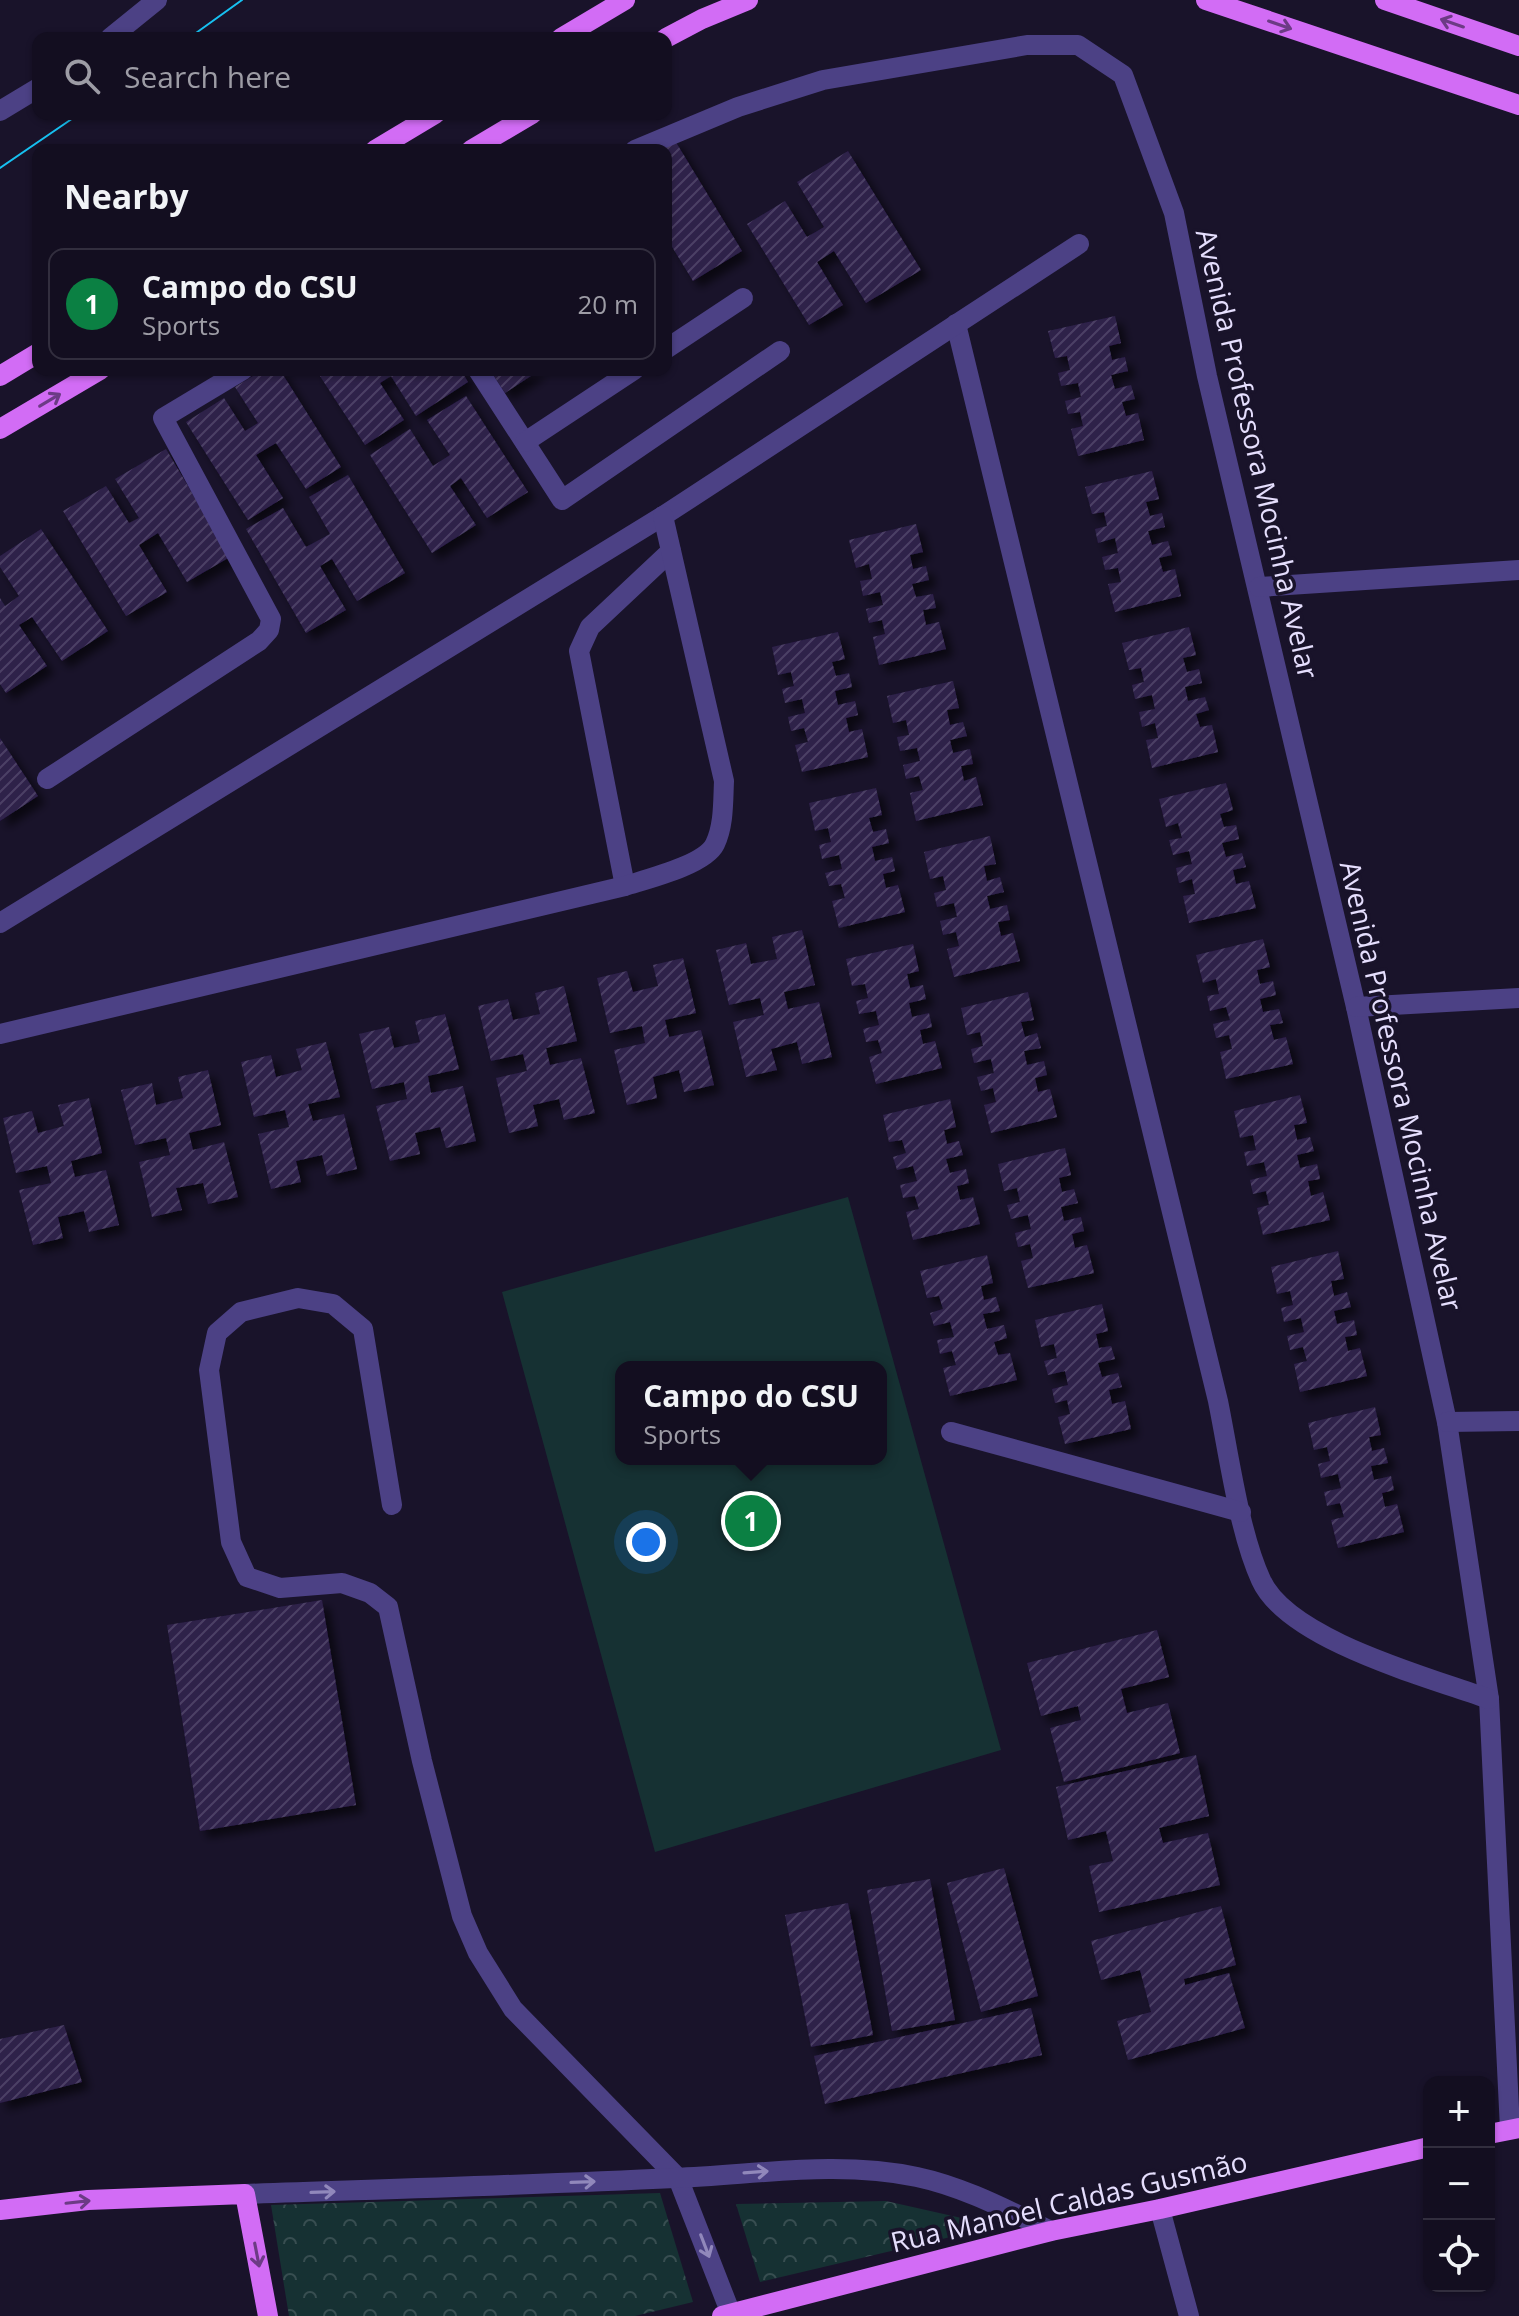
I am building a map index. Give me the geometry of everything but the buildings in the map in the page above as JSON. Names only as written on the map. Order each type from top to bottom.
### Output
[{"type":"main road","points":[[571,32],[625,0]]},
{"type":"main road","points":[[672,35],[748,0]]},
{"type":"main road","points":[[1206,0],[1519,105]]},
{"type":"main road","points":[[1385,0],[1519,46]]},
{"type":"main road","points":[[385,144],[425,120]]},
{"type":"main road","points":[[481,144],[522,120]]},
{"type":"main road","points":[[0,376],[32,357]]},
{"type":"main road","points":[[0,429],[90,376]]},
{"type":"main road","name":"Rua Manoel Caldas Gusmão","points":[[727,2315],[1051,2231],[1425,2148]]},
{"type":"main road","points":[[0,2210],[88,2200],[245,2194],[268,2316]]},
{"type":"street","points":[[117,32],[157,0]]},
{"type":"street","name":"Avenida Professora Mocinha Avelar","points":[[649,144],[738,107],[823,80],[1027,45],[1078,45],[1123,75],[1174,213],[1207,376],[1356,1007],[1447,1422],[1489,1699],[1514,2129]]},
{"type":"street","points":[[0,111],[32,92]]},
{"type":"street","points":[[0,923],[663,516],[1079,244]]},
{"type":"street","points":[[672,345],[743,298]]},
{"type":"street","points":[[956,324],[1218,1401],[1241,1512],[1261,1581],[1277,1605],[1312,1629],[1377,1658],[1489,1699]]},
{"type":"street","points":[[482,376],[562,500],[780,351]]},
{"type":"street","points":[[47,779],[259,641],[269,630],[271,619],[163,418],[233,376]]},
{"type":"street","points":[[525,442],[625,376]]},
{"type":"street","points":[[0,1034],[625,886],[702,857],[714,846],[723,817],[724,781],[663,516]]},
{"type":"street","points":[[625,886],[579,651],[590,627],[671,551]]},
{"type":"street","points":[[1259,587],[1519,570]]},
{"type":"street","points":[[1356,1007],[1519,998]]},
{"type":"street","points":[[392,1505],[363,1329],[333,1304],[298,1298],[241,1312],[217,1333],[209,1370],[231,1542],[247,1577],[280,1588],[342,1583],[370,1593],[388,1607],[422,1761],[462,1916],[478,1953],[513,2009],[678,2178],[727,2315]]},
{"type":"street","points":[[1447,1422],[1519,1421]]},
{"type":"street","points":[[951,1432],[1241,1512]]},
{"type":"street","points":[[245,2194],[678,2178],[810,2168],[868,2170],[915,2176],[958,2187],[1051,2231]]},
{"type":"street","points":[[1160,2209],[1189,2316]]},
{"type":"green space","points":[[848,1197],[1001,1750],[655,1852],[502,1292]]},
{"type":"green space","points":[[660,2193],[693,2302],[635,2316],[289,2316],[271,2205]]},
{"type":"green space","points":[[886,2201],[997,2226],[760,2282],[736,2204]]},
{"type":"tram line","points":[[197,32],[242,0]]},
{"type":"tram line","points":[[35,144],[70,120]]},
{"type":"tram line","points":[[0,168],[32,146]]},
{"type":"place","name":"Campo do CSU","points":[[751,1521]]}]
